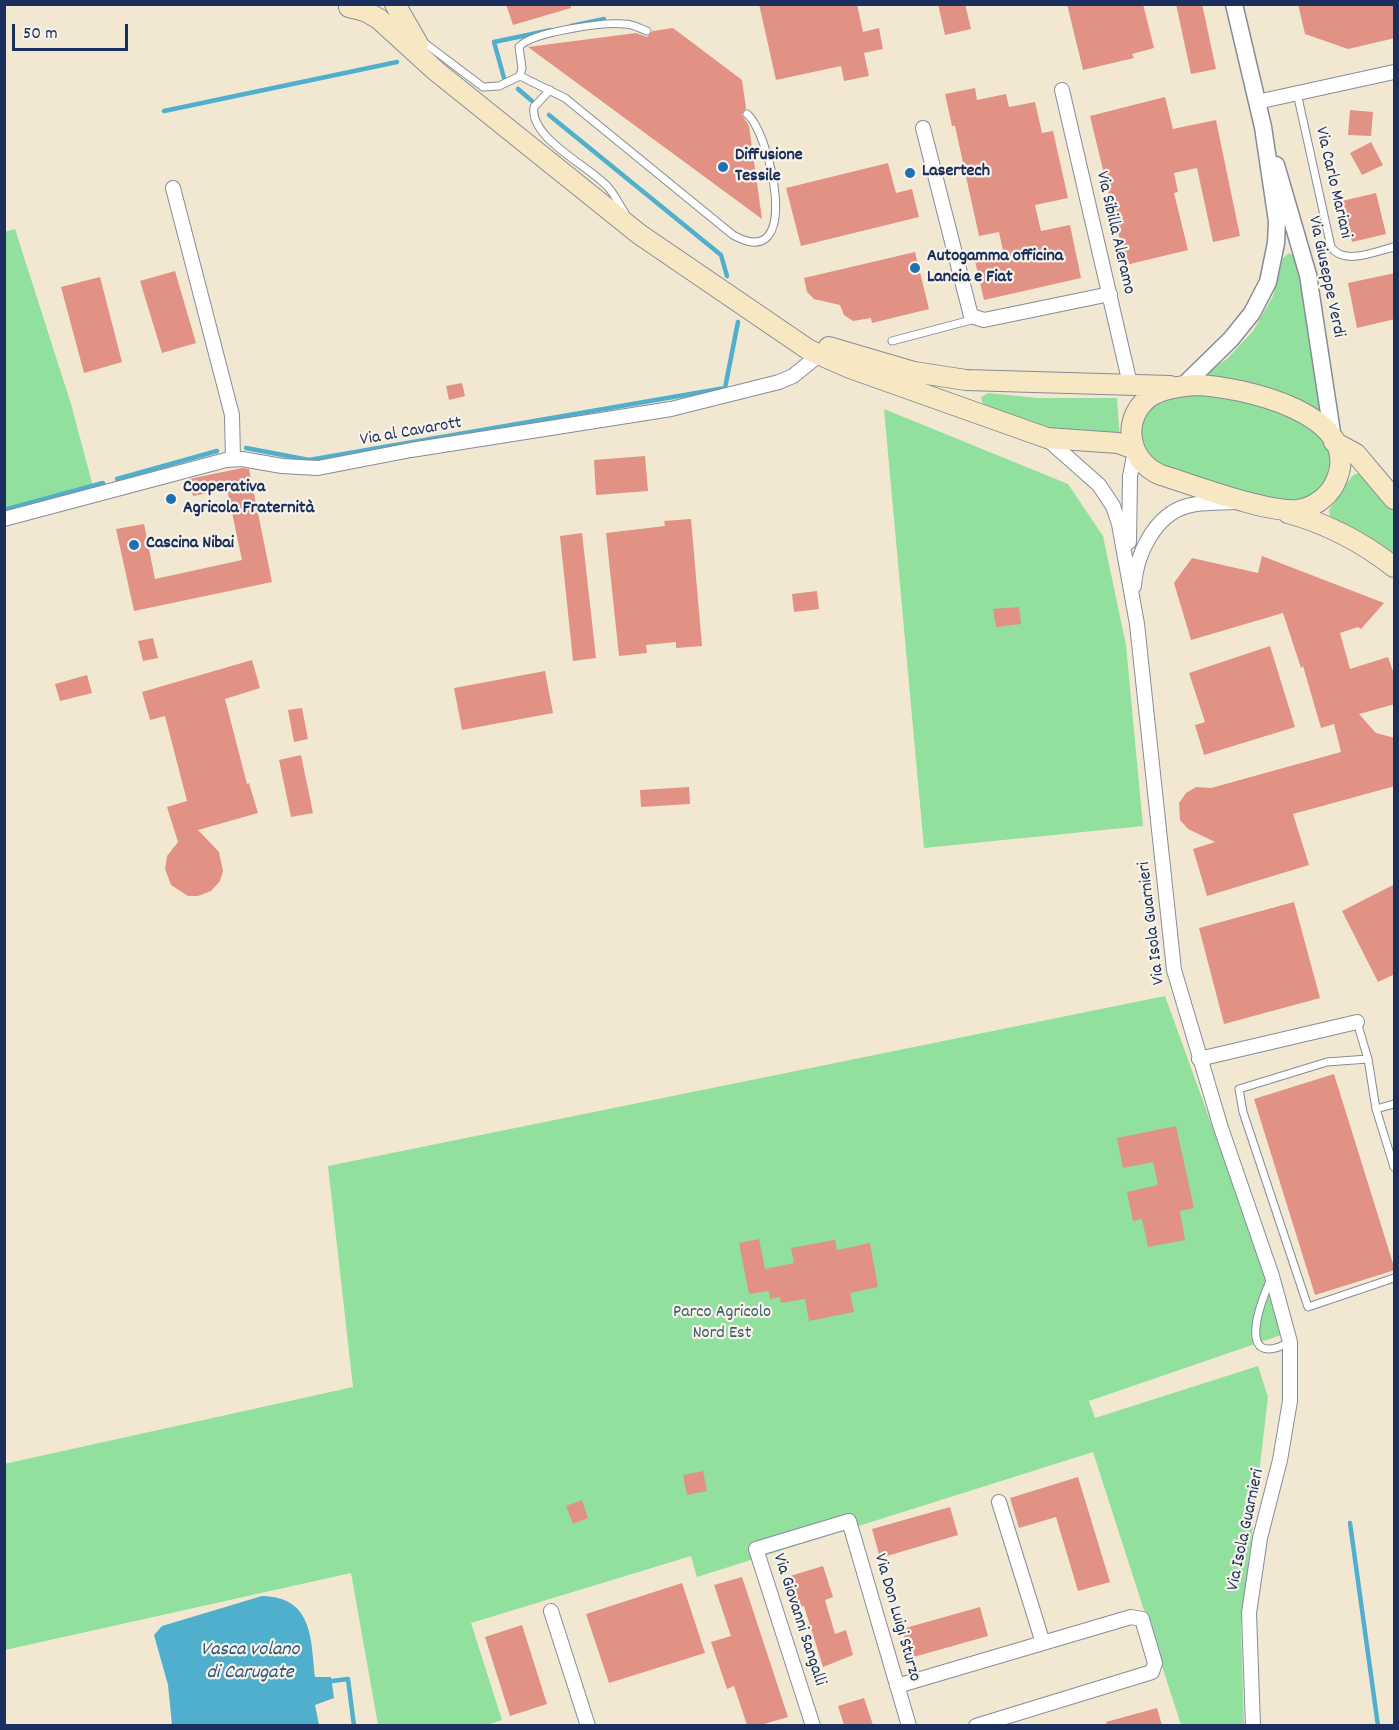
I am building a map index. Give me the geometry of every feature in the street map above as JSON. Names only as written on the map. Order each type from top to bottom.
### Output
[{"type":"main road","points":[[395,4],[436,71]]},
{"type":"main road","points":[[349,5],[379,19],[436,71],[639,234],[757,316],[819,355],[1047,438],[1127,445],[1134,450],[1146,467],[1158,474],[1274,508],[1340,531],[1395,567]]},
{"type":"main road","points":[[757,316],[827,346],[939,376],[1021,384],[1228,387],[1270,398],[1315,420],[1333,440],[1356,454],[1395,499]]},
{"type":"main road","points":[[1134,450],[1131,427],[1138,408],[1154,394],[1180,387]]},
{"type":"main road","points":[[1274,508],[1301,510],[1326,495],[1338,472],[1339,457],[1333,440]]},
{"type":"street","name":"Via Giuseppe Verdi","points":[[1234,4],[1263,127],[1293,217],[1308,275],[1333,440]]},
{"type":"street","points":[[1257,102],[1395,72]]},
{"type":"street","name":"Via Sibilla Aleramo","points":[[1062,90],[1130,384]]},
{"type":"street","name":"Via Giuseppe Verdi","points":[[1180,387],[1246,321],[1262,296],[1270,273],[1277,226],[1263,127]]},
{"type":"street","points":[[923,128],[968,312],[975,319],[984,320],[1110,294]]},
{"type":"street","points":[[173,188],[232,415],[233,459]]},
{"type":"street","name":"Via al Cavarott","points":[[4,519],[233,459],[318,468],[411,450],[671,409],[779,382],[793,376],[819,355]]},
{"type":"street","name":"Via Isola Guarnieri","points":[[1047,438],[1088,473],[1108,496],[1119,524],[1137,624]]},
{"type":"street","name":"Via Isola Guarnieri","points":[[1129,578],[1130,476],[1134,450]]},
{"type":"street","name":"Via Isola Guarnieri","points":[[1250,502],[1193,504],[1177,509],[1165,517],[1148,540],[1134,587],[1170,944],[1181,998],[1199,1059],[1272,1276],[1290,1342],[1290,1401],[1280,1460],[1260,1538],[1249,1613],[1253,1725]]},
{"type":"street","points":[[1199,1059],[1357,1022]]},
{"type":"street","points":[[999,1502],[1043,1643]]},
{"type":"street","name":"Via Don Luigi Sturzo","points":[[849,1521],[909,1725]]},
{"type":"street","name":"Via Giovanni Sangalli","points":[[813,1725],[756,1549],[849,1521]]},
{"type":"street","points":[[551,1611],[588,1725]]},
{"type":"street","points":[[897,1686],[1139,1617],[1143,1622],[1155,1666],[1149,1673],[976,1725]]},
{"type":"lane","points":[[412,34],[483,87],[499,86],[519,76],[522,68],[519,47],[528,40],[571,30],[620,24],[634,25],[647,31]]},
{"type":"lane","points":[[519,76],[550,90],[584,113],[733,235],[753,242],[766,238],[772,231],[776,210],[763,137],[747,114]]},
{"type":"lane","points":[[550,90],[534,107],[533,116],[537,126],[608,187],[639,234]]},
{"type":"lane","name":"Via Carlo Mariani","points":[[1297,93],[1331,247],[1336,254],[1349,257],[1395,247]]},
{"type":"lane","points":[[892,341],[975,319]]},
{"type":"lane","points":[[1357,1022],[1368,1059],[1376,1109],[1395,1167]]},
{"type":"lane","points":[[1368,1059],[1326,1062],[1239,1089],[1243,1112],[1308,1307],[1395,1278]]},
{"type":"lane","points":[[1376,1109],[1395,1104]]},
{"type":"lane","points":[[1272,1276],[1258,1307],[1255,1321],[1256,1338],[1261,1346],[1268,1349],[1290,1342]]},
{"type":"green space","points":[[15,229],[71,404],[95,494],[5,517],[4,232]]},
{"type":"green space","points":[[1289,253],[1296,257],[1311,328],[1314,377],[1323,416],[1196,379],[1227,359],[1253,331],[1273,296],[1283,258]]},
{"type":"green space","points":[[988,393],[1038,398],[1117,398],[1121,454],[984,409],[981,397]]},
{"type":"green space","points":[[1210,393],[1276,409],[1297,419],[1317,434],[1325,444],[1330,465],[1327,477],[1317,492],[1302,501],[1277,501],[1191,478],[1153,462],[1141,441],[1148,413],[1155,405],[1173,396]]},
{"type":"green space","points":[[884,409],[1068,484],[1103,536],[1126,645],[1143,826],[924,848]]},
{"type":"green space","points":[[1355,474],[1361,474],[1394,511],[1394,562],[1330,518],[1329,510]]},
{"type":"green space","name":"Parco Agricolo Nord Est","points":[[1165,996],[1287,1333],[1089,1401],[1095,1418],[1258,1366],[1268,1397],[1241,1626],[1244,1725],[1181,1725],[1093,1452],[697,1577],[691,1556],[471,1623],[502,1720],[484,1726],[378,1725],[351,1573],[5,1650],[4,1464],[353,1387],[328,1166]]},
{"type":"water","name":"Vasca volano di Carugate","points":[[262,1596],[279,1598],[300,1612],[310,1635],[315,1677],[331,1677],[334,1698],[315,1705],[319,1725],[172,1725],[168,1685],[154,1635],[162,1626]]},
{"type":"building","points":[[506,4],[570,4],[571,8],[513,25]]},
{"type":"building","points":[[759,4],[857,4],[863,32],[879,28],[883,49],[864,53],[869,76],[844,81],[841,66],[776,80]]},
{"type":"building","points":[[938,4],[965,4],[971,29],[945,35]]},
{"type":"building","points":[[1067,4],[1143,4],[1154,48],[1132,54],[1134,58],[1083,70]]},
{"type":"building","points":[[1176,4],[1202,4],[1216,69],[1191,74]]},
{"type":"building","points":[[1298,4],[1395,4],[1395,38],[1348,49],[1305,34]]},
{"type":"building","name":"Diffusione Tessile","points":[[673,28],[742,80],[746,108],[742,115],[749,126],[762,219],[528,47],[636,33],[647,37],[653,31]]},
{"type":"building","points":[[975,88],[977,100],[1006,94],[1009,107],[1035,102],[1042,133],[1053,131],[1068,198],[1035,205],[1041,231],[1070,225],[1081,278],[984,300],[975,261],[1004,255],[999,232],[979,236],[955,126],[952,126],[945,94]]},
{"type":"building","points":[[1165,97],[1173,129],[1216,120],[1240,236],[1213,242],[1197,168],[1174,173],[1178,192],[1174,193],[1188,250],[1126,265],[1090,116]]},
{"type":"building","points":[[1350,110],[1373,112],[1371,136],[1348,135]]},
{"type":"building","points":[[1371,142],[1383,165],[1362,175],[1350,153]]},
{"type":"building","points":[[888,163],[896,193],[912,189],[919,217],[801,246],[786,188]]},
{"type":"building","points":[[1376,193],[1386,234],[1352,242],[1342,201]]},
{"type":"building","points":[[915,252],[929,309],[872,323],[871,318],[853,321],[844,315],[840,305],[814,299],[807,292],[804,278]]},
{"type":"building","points":[[175,271],[196,343],[162,353],[140,281]]},
{"type":"building","points":[[1395,273],[1395,319],[1357,328],[1348,283]]},
{"type":"building","points":[[100,277],[122,362],[84,373],[61,287]]},
{"type":"building","points":[[462,383],[465,396],[449,400],[446,386]]},
{"type":"building","points":[[645,456],[648,491],[596,495],[594,460]]},
{"type":"building","name":"Cascina Nibai","points":[[242,468],[249,469],[272,582],[134,611],[116,529],[144,524],[155,579],[242,560],[227,489],[193,496],[189,479]]},
{"type":"building","points":[[691,519],[702,646],[676,648],[676,642],[646,645],[647,653],[619,656],[606,533],[665,526],[664,521]]},
{"type":"building","points":[[582,533],[596,658],[573,661],[560,536]]},
{"type":"building","points":[[1262,556],[1384,603],[1361,629],[1358,627],[1340,633],[1350,669],[1388,657],[1395,677],[1395,704],[1359,714],[1376,733],[1395,738],[1395,786],[1293,814],[1309,865],[1207,896],[1193,849],[1215,842],[1188,829],[1180,820],[1179,803],[1186,793],[1196,787],[1211,788],[1341,752],[1334,724],[1321,728],[1303,666],[1301,668],[1283,613],[1191,640],[1174,583],[1192,558],[1258,573]]},
{"type":"building","points":[[817,591],[819,609],[794,612],[792,594]]},
{"type":"building","points":[[1019,607],[1021,624],[996,627],[993,609]]},
{"type":"building","points":[[153,638],[158,658],[143,661],[138,641]]},
{"type":"building","points":[[1270,646],[1295,727],[1204,755],[1195,725],[1205,722],[1189,673]]},
{"type":"building","points":[[252,660],[260,688],[225,699],[247,784],[249,783],[258,813],[198,830],[219,852],[223,871],[220,881],[211,891],[198,896],[188,896],[171,885],[165,869],[167,856],[178,842],[167,807],[187,801],[165,716],[150,720],[142,692]]},
{"type":"building","points":[[545,671],[553,713],[462,730],[454,688]]},
{"type":"building","points":[[87,675],[92,693],[60,701],[55,684]]},
{"type":"building","points":[[302,708],[308,739],[294,742],[288,710]]},
{"type":"building","points":[[301,755],[313,813],[291,817],[279,760]]},
{"type":"building","points":[[689,787],[690,804],[641,807],[640,790]]},
{"type":"building","points":[[1395,884],[1395,974],[1378,982],[1342,911]]},
{"type":"building","points":[[1294,902],[1320,998],[1224,1024],[1199,928]]},
{"type":"building","points":[[1334,1074],[1395,1270],[1315,1295],[1254,1099]]},
{"type":"building","points":[[1176,1126],[1194,1208],[1180,1211],[1185,1240],[1148,1247],[1142,1219],[1133,1221],[1127,1192],[1158,1185],[1153,1162],[1123,1168],[1117,1138]]},
{"type":"building","points":[[759,1239],[765,1269],[794,1263],[791,1248],[835,1240],[837,1250],[870,1243],[878,1287],[850,1293],[854,1312],[809,1321],[805,1299],[781,1303],[780,1297],[770,1299],[769,1291],[749,1294],[739,1243]]},
{"type":"building","points":[[703,1471],[707,1491],[687,1495],[683,1475]]},
{"type":"building","points":[[1078,1477],[1110,1582],[1078,1591],[1056,1517],[1019,1528],[1010,1498]]},
{"type":"building","points":[[582,1500],[588,1518],[573,1524],[566,1506]]},
{"type":"building","points":[[950,1507],[958,1535],[880,1558],[872,1529]]},
{"type":"building","points":[[823,1566],[833,1597],[825,1600],[835,1634],[846,1630],[853,1655],[823,1667],[804,1606],[800,1607],[790,1576]]},
{"type":"building","points":[[742,1577],[788,1717],[761,1725],[747,1725],[734,1686],[727,1689],[711,1642],[731,1636],[714,1585]]},
{"type":"building","points":[[682,1583],[705,1653],[609,1683],[586,1614]]},
{"type":"building","points":[[980,1607],[988,1636],[910,1658],[902,1629]]},
{"type":"building","points":[[522,1625],[547,1704],[510,1716],[485,1637]]},
{"type":"building","points":[[864,1698],[873,1725],[844,1725],[838,1706]]},
{"type":"building","points":[[1157,1708],[1162,1725],[1107,1725],[1106,1722]]},
{"type":"waterway","points":[[571,26],[604,19]]},
{"type":"waterway","points":[[504,78],[494,42],[551,30]]},
{"type":"waterway","points":[[164,111],[397,62]]},
{"type":"waterway","points":[[518,89],[532,101]]},
{"type":"waterway","points":[[549,115],[721,255],[727,276]]},
{"type":"waterway","points":[[246,448],[309,460],[725,388],[738,322]]},
{"type":"waterway","points":[[117,479],[217,451]]},
{"type":"waterway","points":[[4,510],[103,483]]},
{"type":"waterway","points":[[1350,1523],[1378,1726]]},
{"type":"waterway","points":[[332,1681],[348,1679],[354,1726]]},
{"type":"place","name":"Diffusione Tessile","points":[[723,167]]},
{"type":"place","name":"Lasertech","points":[[910,173]]},
{"type":"place","name":"Autogamma officina Lancia e Fiat","points":[[915,268]]},
{"type":"place","name":"Cooperativa Agricola Fraternità","points":[[171,499]]},
{"type":"place","name":"Cascina Nibai","points":[[134,545]]}]
